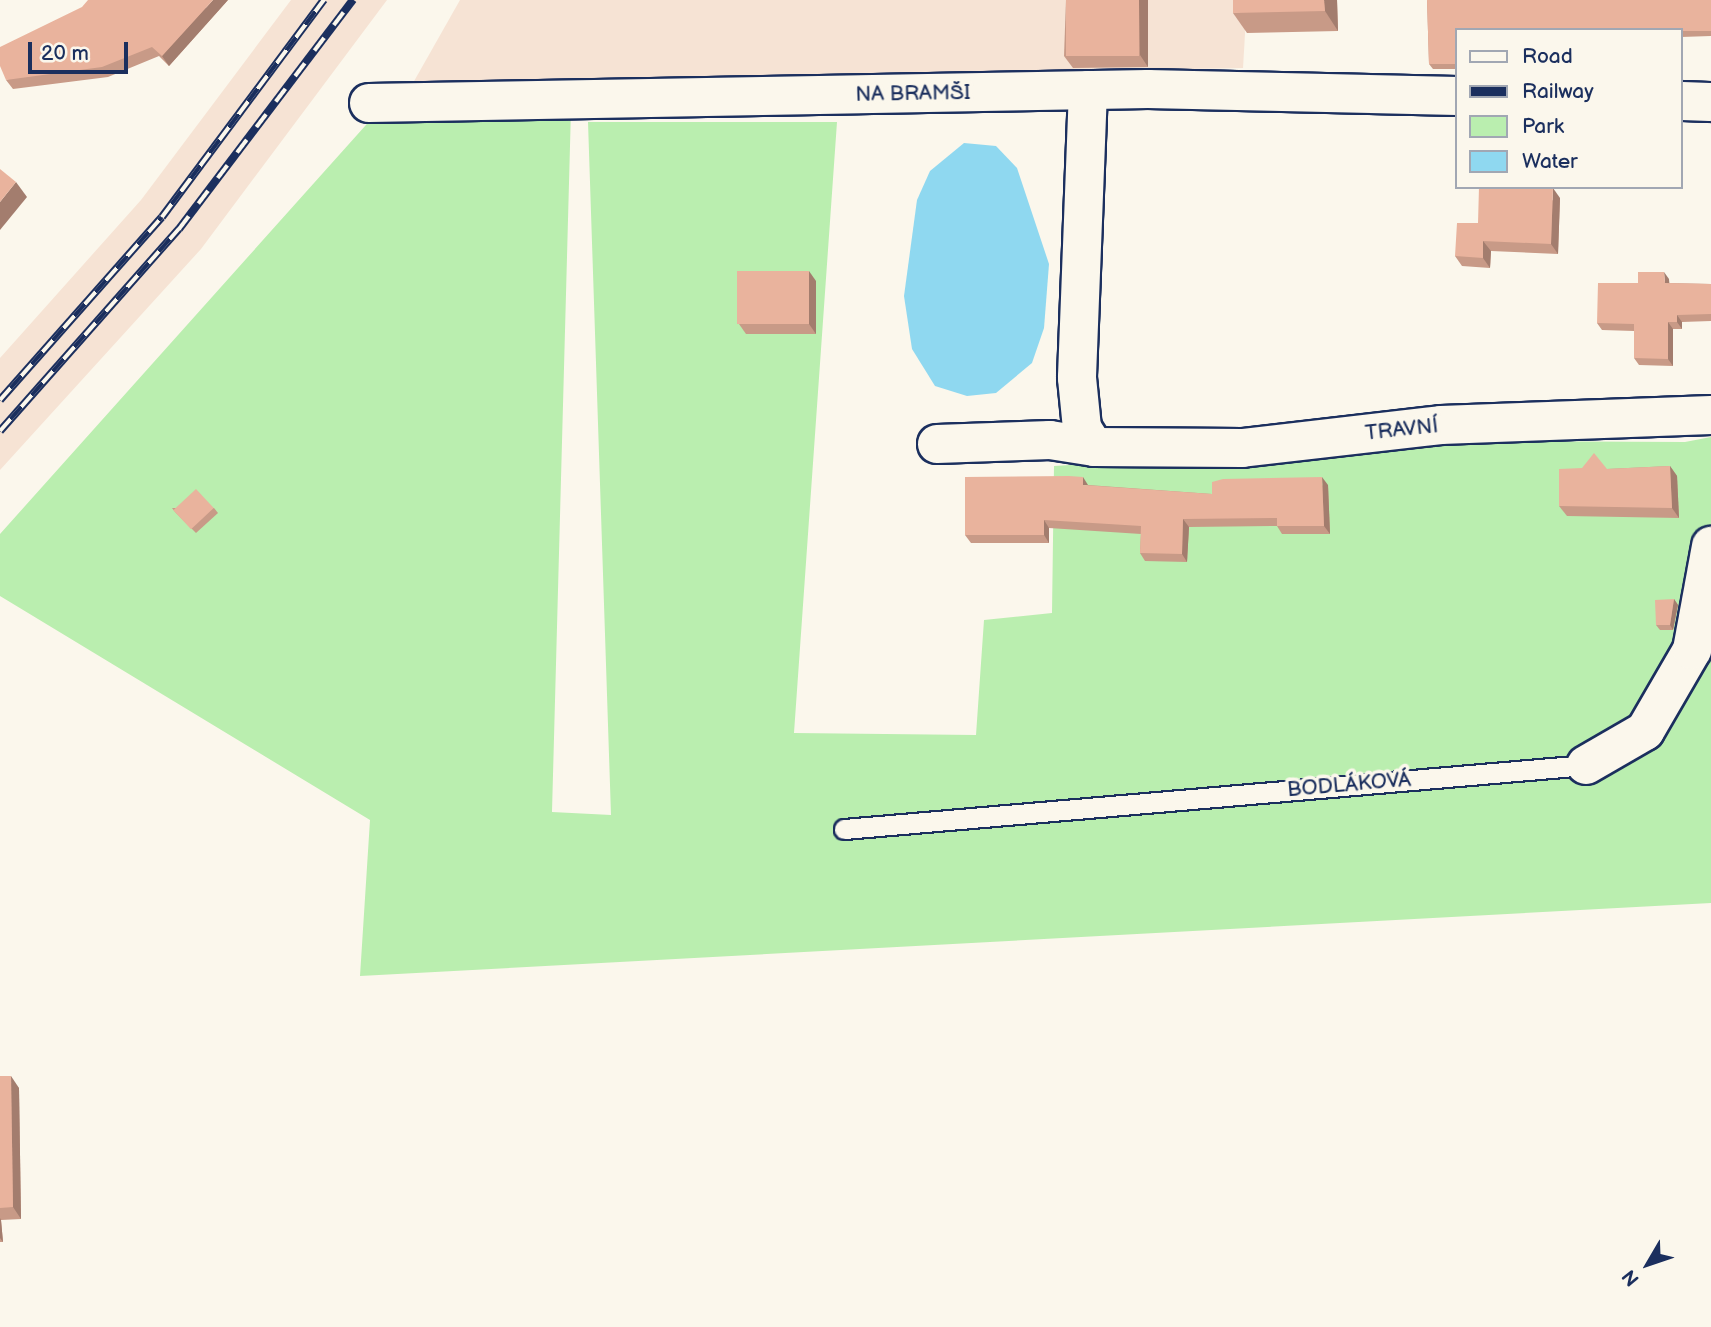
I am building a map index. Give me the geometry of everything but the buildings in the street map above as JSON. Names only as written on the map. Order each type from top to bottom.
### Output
[{"type":"street","name":"NA BRAMŠI","points":[[369,103],[1088,90],[1456,96]]},
{"type":"street","points":[[1088,90],[1077,378],[1082,428],[1094,447]]},
{"type":"street","points":[[1683,101],[1711,102]]},
{"type":"street","name":"TRAVNÍ","points":[[937,444],[1050,440],[1094,447],[1242,448],[1441,425],[1711,415]]},
{"type":"street","name":"BODLÁKOVÁ","points":[[1586,765],[1645,731],[1692,650],[1711,546]]},
{"type":"lane","name":"BODLÁKOVÁ","points":[[844,829],[1586,765]]},
{"type":"shaded area","points":[[291,0],[387,0],[201,249],[0,470],[0,358],[141,200]]},
{"type":"shaded area","points":[[460,0],[1244,0],[1243,68],[413,83]]},
{"type":"green space","points":[[571,109],[552,812],[611,815],[588,122],[837,122],[794,733],[976,735],[984,620],[1052,613],[1054,466],[1456,441],[1685,442],[1711,437],[1711,903],[360,976],[370,820],[0,596],[0,534],[374,116]]},
{"type":"water","points":[[964,143],[996,146],[1017,168],[1049,264],[1044,328],[1032,363],[996,393],[967,396],[935,386],[912,349],[904,296],[917,200],[930,171]]},
{"type":"railway","points":[[0,400],[162,217],[324,0]]},
{"type":"railway","points":[[0,431],[179,229],[353,0]]}]
